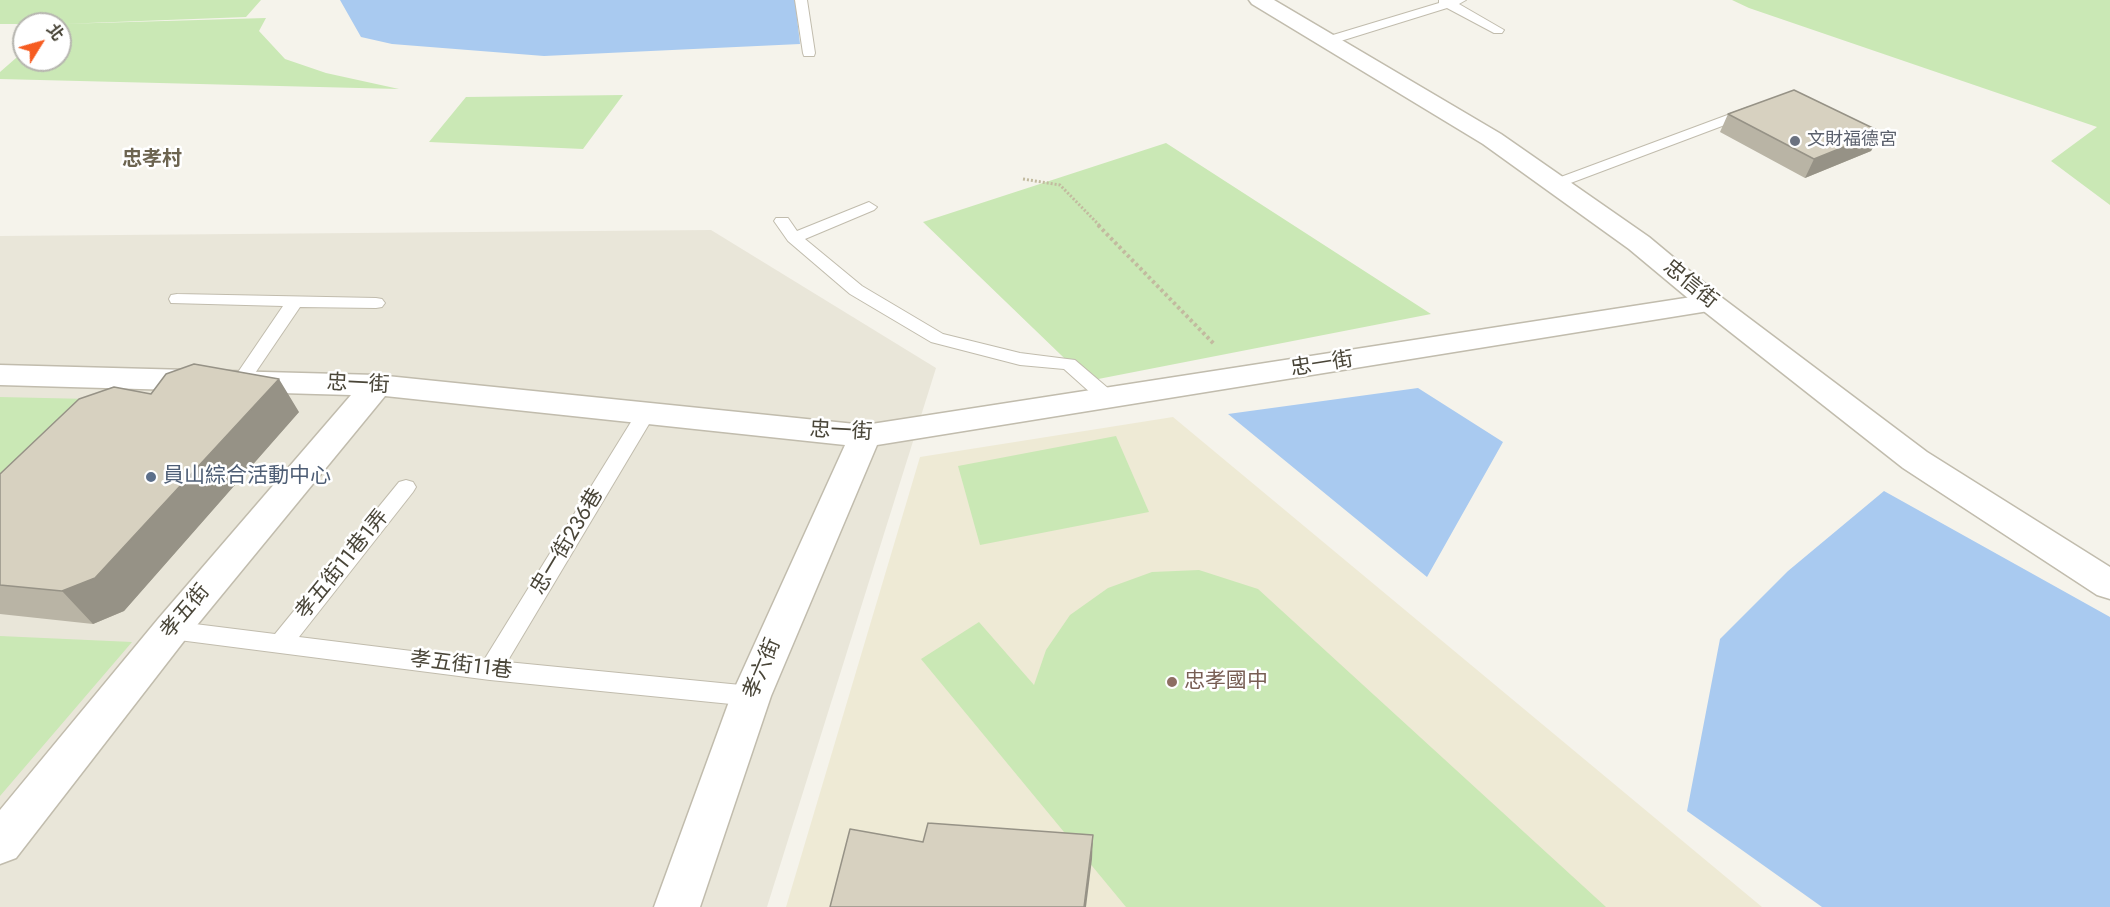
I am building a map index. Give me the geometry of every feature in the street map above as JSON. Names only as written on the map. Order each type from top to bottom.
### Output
[{"type":"street","name":"忠信街","points":[[1259,0],[1492,139],[1638,243],[1711,303],[1915,460],[2110,585]]},
{"type":"street","name":"忠一街","points":[[0,375],[376,384],[865,436],[1246,378],[1711,303]]},
{"type":"street","name":"孝五街","points":[[0,843],[171,630],[376,384]]},
{"type":"street","name":"孝六街","points":[[677,907],[751,696],[865,436]]},
{"type":"lane","points":[[801,0],[809,53]]},
{"type":"lane","points":[[1327,41],[1450,1],[1498,30]]},
{"type":"lane","points":[[1556,184],[1762,106]]},
{"type":"lane","points":[[794,238],[869,207]]},
{"type":"lane","points":[[782,221],[794,238],[856,290],[937,338],[1020,359],[1069,364],[1109,399]]},
{"type":"lane","points":[[177,299],[376,303]]},
{"type":"lane","points":[[241,381],[294,303]]},
{"type":"lane","name":"忠一街236巷","points":[[490,670],[646,414]]},
{"type":"lane","name":"孝五街11巷1弄","points":[[280,644],[406,487]]},
{"type":"lane","name":"孝五街11巷","points":[[171,630],[490,670],[751,696]]},
{"type":"path","points":[[1023,179],[1060,185],[1246,378]]},
{"type":"shaded area","points":[[711,230],[936,368],[767,907],[0,907],[0,236]]},
{"type":"shaded area","name":"忠孝國中","points":[[1173,417],[1762,907],[786,907],[920,457]]},
{"type":"green space","points":[[0,0],[261,0],[246,17],[72,24],[72,12],[12,12],[12,24],[0,24]]},
{"type":"green space","points":[[1732,0],[2110,0],[2110,205],[2051,161],[2097,127],[1749,8]]},
{"type":"green space","points":[[266,18],[259,31],[285,59],[326,73],[399,89],[0,79],[0,72],[12,62],[12,72],[72,72],[72,24]]},
{"type":"green space","points":[[623,95],[583,149],[429,142],[466,97]]},
{"type":"green space","points":[[1166,143],[1431,314],[1088,381],[923,222]]},
{"type":"green space","points":[[0,397],[179,401],[0,574]]},
{"type":"green space","points":[[1116,436],[1149,512],[980,545],[958,466]]},
{"type":"green space","points":[[1199,570],[1258,589],[1606,907],[1126,907],[921,659],[979,622],[1034,685],[1046,650],[1070,615],[1108,588],[1152,572]]},
{"type":"green space","points":[[0,636],[132,642],[0,796]]},
{"type":"water","points":[[340,0],[795,0],[800,44],[544,56],[392,44],[361,37]]},
{"type":"water","points":[[1418,388],[1503,442],[1427,577],[1228,414]]},
{"type":"water","points":[[1884,491],[2110,617],[2110,907],[1822,907],[1687,811],[1720,639],[1788,571]]},
{"type":"building","points":[[1794,90],[1881,132],[1814,159],[1728,114]]},
{"type":"building","name":"員山綜合活動中心","points":[[194,364],[279,379],[95,578],[62,591],[0,585],[0,474],[79,399],[114,387],[151,394],[166,374]]},
{"type":"building","points":[[928,823],[1093,835],[1084,907],[830,907],[850,829],[923,842]]},
{"type":"place","name":"文財福德宮","points":[[1795,141]]},
{"type":"place","name":"員山綜合活動中心","points":[[151,477]]},
{"type":"place","name":"忠孝國中","points":[[1172,682]]},
{"type":"district","name":"忠孝村","points":[[152,160]]}]
